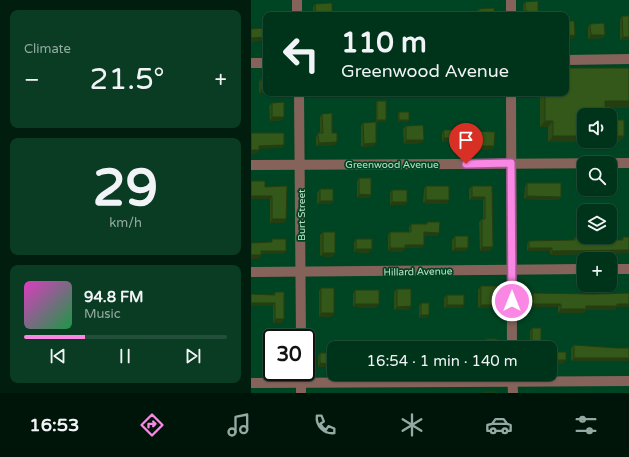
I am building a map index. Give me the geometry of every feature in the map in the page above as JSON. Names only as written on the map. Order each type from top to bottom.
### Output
[{"type":"street","points":[[297,0],[297,12]]},
{"type":"street","points":[[511,0],[511,12]]},
{"type":"street","points":[[569,60],[629,59]]},
{"type":"street","points":[[251,63],[263,63]]},
{"type":"street","name":"Burt Street","points":[[299,96],[301,165],[301,329]]},
{"type":"street","points":[[511,96],[512,341]]},
{"type":"street","name":"Greenwood Avenue","points":[[251,165],[629,163]]},
{"type":"street","name":"Hillard Avenue","points":[[251,272],[577,269]]},
{"type":"street","points":[[617,269],[629,269]]},
{"type":"street","points":[[557,379],[629,381]]},
{"type":"street","points":[[251,383],[301,388],[449,381]]},
{"type":"street","points":[[513,381],[513,393]]},
{"type":"building","points":[[538,1],[538,12],[525,11],[525,2]]},
{"type":"building","points":[[332,3],[332,12],[316,12],[315,4]]},
{"type":"building","points":[[494,8],[494,12],[479,12],[479,9]]},
{"type":"building","points":[[622,16],[629,16],[629,37],[623,37]]},
{"type":"building","points":[[569,21],[574,21],[575,35],[569,36]]},
{"type":"building","points":[[604,23],[605,35],[591,35],[590,24]]},
{"type":"building","points":[[263,28],[263,37],[251,38],[251,29]]},
{"type":"building","points":[[569,68],[629,68],[629,101],[605,101],[605,108],[577,108],[577,136],[553,136],[553,121],[545,121],[545,96],[569,96]]},
{"type":"building","points":[[261,79],[263,79],[263,90],[261,90]]},
{"type":"building","points":[[377,101],[386,101],[386,120],[377,120]]},
{"type":"building","points":[[284,102],[284,117],[272,117],[272,103]]},
{"type":"building","points":[[399,112],[409,112],[409,120],[399,120]]},
{"type":"building","points":[[332,113],[332,133],[337,133],[337,142],[319,143],[318,133],[323,133],[322,114]]},
{"type":"building","points":[[617,120],[624,120],[624,136],[617,136]]},
{"type":"building","points":[[376,122],[376,143],[364,144],[363,123]]},
{"type":"building","points":[[423,125],[424,140],[406,140],[406,126]]},
{"type":"building","points":[[444,130],[459,130],[459,138],[444,138]]},
{"type":"building","points":[[476,131],[495,132],[494,146],[476,146]]},
{"type":"building","points":[[251,133],[284,133],[284,145],[259,146],[259,150],[251,150]]},
{"type":"building","points":[[359,178],[371,178],[371,195],[359,194]]},
{"type":"building","points":[[251,181],[265,181],[265,187],[287,186],[286,219],[272,219],[272,196],[251,196]]},
{"type":"building","points":[[527,183],[561,183],[561,197],[527,196]]},
{"type":"building","points":[[426,186],[449,186],[449,200],[426,200]]},
{"type":"building","points":[[472,186],[492,186],[493,247],[482,247],[482,219],[485,219],[485,197],[472,197]]},
{"type":"building","points":[[320,189],[333,189],[333,201],[320,201]]},
{"type":"building","points":[[392,190],[407,190],[407,202],[392,202]]},
{"type":"building","points":[[427,222],[440,222],[439,233],[424,232],[424,245],[405,245],[405,248],[390,248],[390,232],[411,232],[411,224],[427,224]]},
{"type":"building","points":[[323,232],[335,232],[335,253],[323,253]]},
{"type":"building","points":[[455,236],[468,236],[468,248],[455,248]]},
{"type":"building","points":[[575,237],[577,237],[577,244],[617,244],[617,240],[623,240],[623,237],[629,237],[629,250],[552,251],[552,248],[529,248],[529,241],[575,240]]},
{"type":"building","points":[[272,239],[286,239],[286,251],[261,251],[261,255],[251,255],[251,243],[272,242]]},
{"type":"building","points":[[356,239],[372,239],[372,249],[356,249]]},
{"type":"building","points":[[481,286],[497,286],[496,305],[481,305]]},
{"type":"building","points":[[321,288],[334,288],[334,313],[321,313]]},
{"type":"building","points":[[397,289],[411,289],[411,306],[397,307]]},
{"type":"building","points":[[355,290],[379,290],[379,304],[355,304]]},
{"type":"building","points":[[275,292],[284,292],[284,319],[275,319],[275,303],[251,303],[251,294],[275,295]]},
{"type":"building","points":[[533,293],[629,293],[629,304],[617,304],[617,306],[586,306],[586,309],[561,309],[561,304],[533,304]]},
{"type":"building","points":[[447,295],[464,295],[464,305],[447,305]]},
{"type":"building","points":[[421,303],[429,303],[429,315],[421,315]]},
{"type":"building","points":[[532,328],[541,328],[541,341],[532,341]]},
{"type":"building","points":[[486,339],[497,339],[497,341],[486,341]]},
{"type":"building","points":[[574,345],[629,348],[629,358],[574,358]]},
{"type":"building","points":[[557,352],[566,352],[566,360],[557,360]]},
{"type":"building","points":[[320,353],[327,353],[327,364],[320,363]]},
{"type":"route","points":[[466,164],[511,163],[512,301]]}]
